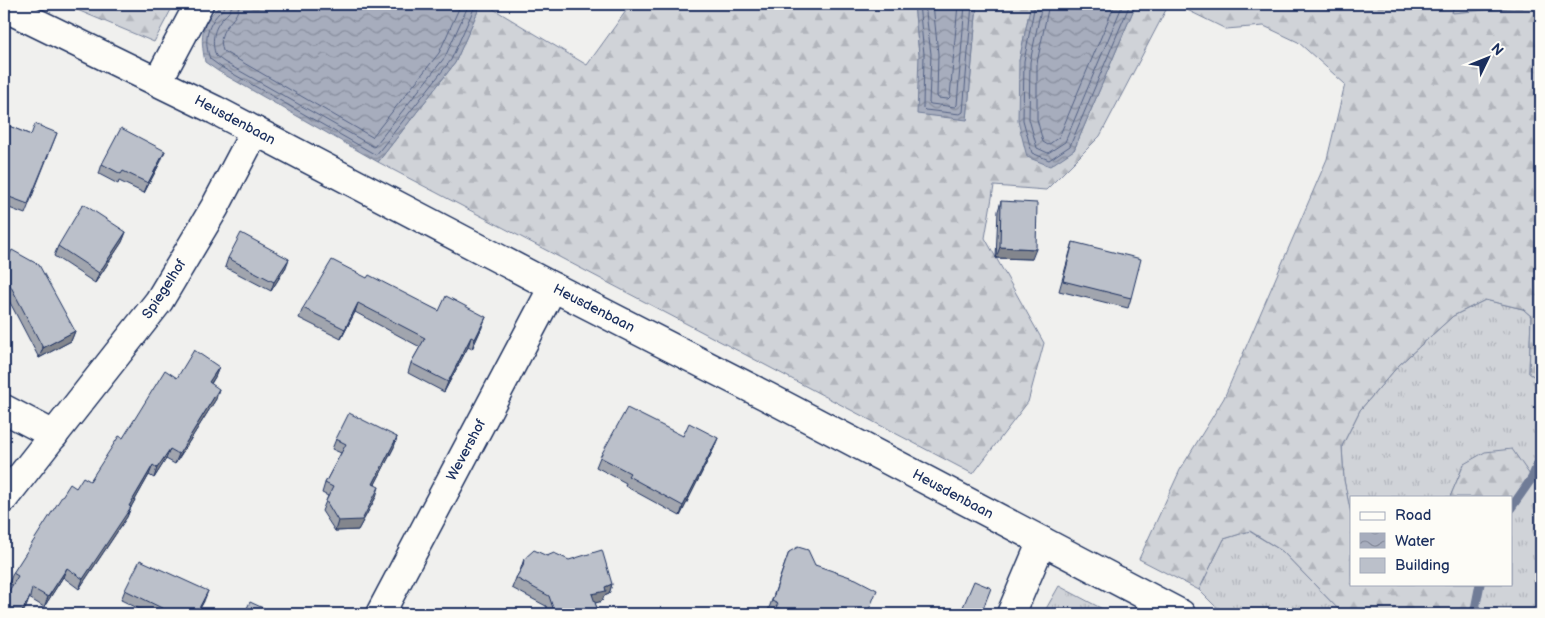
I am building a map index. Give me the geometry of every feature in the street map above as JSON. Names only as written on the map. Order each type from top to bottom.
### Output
[{"type":"main road","points":[[158,81],[199,4]]},
{"type":"main road","name":"Heusdenbaan","points":[[4,6],[158,81],[255,131],[1181,614]]},
{"type":"main road","name":"Spiegelhof","points":[[4,498],[159,301],[216,207],[255,131]]},
{"type":"main road","name":"Wevershof","points":[[380,614],[553,287]]},
{"type":"main road","points":[[4,409],[54,435]]},
{"type":"main road","points":[[1011,614],[1042,541]]},
{"type":"green space","points":[[63,4],[174,4],[154,42]]},
{"type":"green space","points":[[481,4],[485,4],[587,65],[631,4],[914,4],[919,54],[967,120],[977,4],[1031,4],[1019,61],[1074,150],[1136,4],[1169,4],[1100,136],[1046,190],[994,186],[985,238],[1044,343],[1028,402],[973,474],[378,162],[455,63]]},
{"type":"green space","points":[[1175,4],[1454,4],[1452,13],[1541,5],[1541,381],[1529,373],[1531,316],[1523,309],[1485,300],[1453,316],[1399,365],[1360,410],[1342,446],[1344,480],[1350,509],[1350,586],[1480,586],[1474,614],[1343,614],[1282,551],[1250,531],[1224,539],[1199,590],[1139,559],[1180,470],[1224,398],[1327,159],[1345,84],[1298,42],[1264,26],[1226,29]]},
{"type":"green space","points":[[1454,4],[1541,4],[1541,5],[1452,13]]},
{"type":"green space","points":[[1485,300],[1523,309],[1531,316],[1529,373],[1541,381],[1541,614],[1474,614],[1480,586],[1512,586],[1512,507],[1532,478],[1464,464],[1450,496],[1350,496],[1350,509],[1344,481],[1342,446],[1360,410],[1399,365],[1453,316]]},
{"type":"green space","points":[[1512,449],[1532,478],[1512,507],[1512,496],[1450,496],[1464,464],[1485,452]]},
{"type":"green space","points":[[1249,531],[1282,551],[1343,614],[1231,614],[1215,606],[1199,590],[1224,539]]},
{"type":"green space","points":[[1059,586],[1112,614],[1043,614]]},
{"type":"water","points":[[223,4],[481,4],[455,63],[378,162],[205,62],[202,37],[206,23],[215,10]]},
{"type":"water","points":[[914,4],[977,4],[967,120],[917,114],[919,54]]},
{"type":"water","points":[[1031,4],[1136,4],[1074,150],[1050,166],[1027,157],[1018,121],[1019,61]]},
{"type":"building","points":[[4,124],[31,135],[35,124],[57,133],[28,204],[4,195]]},
{"type":"building","points":[[121,128],[165,151],[148,183],[123,171],[121,174],[102,164]]},
{"type":"building","points":[[1001,201],[1037,203],[1036,249],[1000,247]]},
{"type":"building","points":[[83,204],[126,232],[99,273],[58,246]]},
{"type":"building","points":[[241,233],[289,259],[274,282],[228,258]]},
{"type":"building","points":[[1073,242],[1141,259],[1131,298],[1063,281]]},
{"type":"building","points":[[12,250],[39,265],[75,331],[43,348],[9,283],[4,280],[4,266]]},
{"type":"building","points":[[332,260],[367,278],[369,275],[439,311],[446,296],[486,317],[475,339],[471,337],[448,382],[411,363],[425,338],[358,303],[345,329],[303,308]]},
{"type":"building","points":[[194,350],[219,367],[209,382],[219,389],[179,454],[170,449],[157,468],[153,465],[129,506],[131,507],[83,579],[67,568],[48,597],[32,588],[30,597],[20,614],[4,614],[4,599],[18,576],[13,573],[70,484],[76,488],[83,477],[90,481],[119,436],[123,438],[165,370],[177,378]]},
{"type":"building","points":[[627,408],[683,436],[689,423],[718,438],[683,506],[628,476],[630,473],[600,457]]},
{"type":"building","points":[[349,413],[397,437],[373,484],[379,487],[362,520],[338,521],[326,501],[333,487],[325,483],[346,444],[336,439]]},
{"type":"building","points":[[798,547],[808,550],[815,565],[856,579],[877,590],[868,612],[873,614],[794,614],[776,607],[778,604],[772,601],[789,552]]},
{"type":"building","points":[[534,550],[547,556],[554,553],[569,560],[602,550],[612,584],[605,587],[606,591],[592,594],[599,614],[555,614],[549,596],[516,578],[523,566],[524,559]]},
{"type":"building","points":[[140,560],[208,591],[196,614],[174,614],[125,590]]},
{"type":"building","points":[[974,581],[991,588],[981,614],[960,614]]},
{"type":"building","points":[[250,602],[276,614],[244,614]]},
{"type":"waterway","points":[[1512,507],[1532,478],[1541,456]]},
{"type":"waterway","points":[[1474,614],[1480,586]]}]
